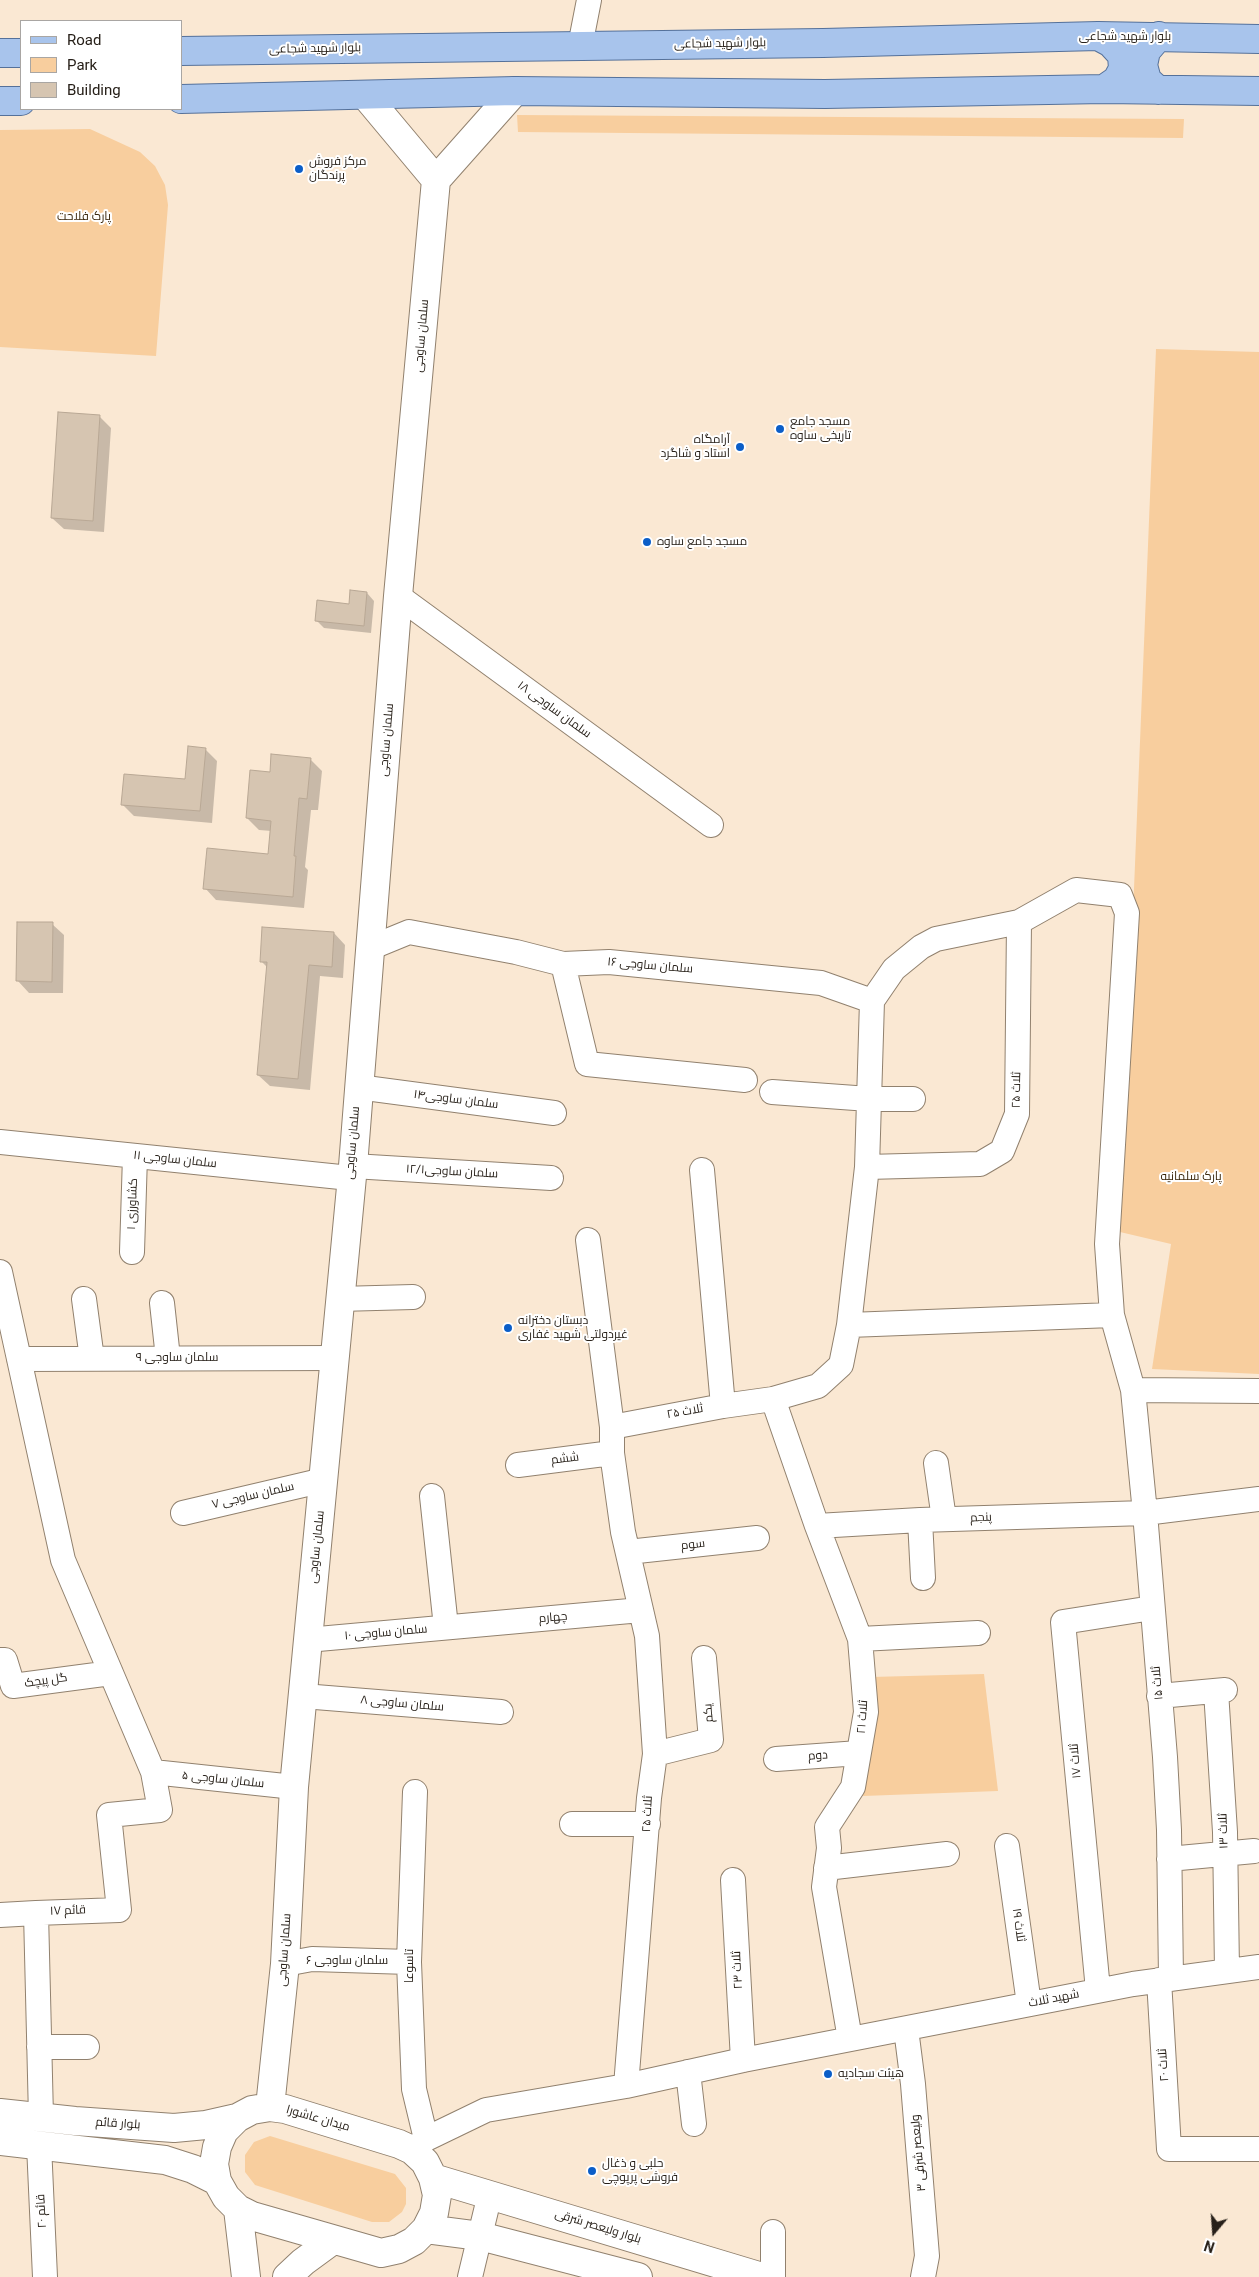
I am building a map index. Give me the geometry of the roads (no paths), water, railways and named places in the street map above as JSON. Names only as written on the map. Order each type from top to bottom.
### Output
[{"type":"main road","name":"بلوار شهید شجاعی","points":[[182,51],[823,43],[1098,36],[1259,39]]},
{"type":"main road","points":[[1098,36],[1111,43],[1122,55],[1123,69],[1117,80],[1104,89]]},
{"type":"main road","points":[[1158,90],[1147,80],[1143,65],[1146,51],[1160,36]]},
{"type":"main road","points":[[0,53],[20,53]]},
{"type":"main road","points":[[182,99],[515,91],[826,94],[1104,89],[1259,92]]},
{"type":"main road","points":[[0,101],[20,101]]},
{"type":"street","points":[[580,46],[589,0]]},
{"type":"street","points":[[366,95],[436,180],[515,91]]},
{"type":"street","name":"سلمان ساوجی","points":[[270,2107],[285,1964],[294,1788],[352,1172],[398,596],[436,180]]},
{"type":"street","name":"سلمان ساوجی ۱۸","points":[[398,596],[711,825]]},
{"type":"street","name":"ثلاث ۱۵","points":[[1019,922],[1076,890],[1120,895],[1127,913],[1107,1244],[1112,1315],[1133,1390],[1165,1757],[1169,1859],[1165,1979]]},
{"type":"street","points":[[867,1167],[872,1002],[894,969],[921,947],[936,939],[1019,922]]},
{"type":"street","name":"ثلاث ۲۵","points":[[626,2086],[649,1798],[655,1754],[652,1682],[647,1636],[628,1552],[612,1453],[612,1427],[723,1406],[773,1399],[818,1386],[841,1365],[849,1325],[867,1167],[980,1164],[1002,1151],[1017,1114],[1019,922]]},
{"type":"street","name":"سلمان ساوجی ۱۶","points":[[370,948],[409,932],[516,952],[563,964],[609,962],[820,983],[872,1002]]},
{"type":"street","points":[[563,964],[587,1064],[745,1080]]},
{"type":"street","name":"سلمان ساوجی۱۴","points":[[358,1087],[554,1113]]},
{"type":"street","points":[[772,1092],[869,1099],[913,1099]]},
{"type":"street","name":"سلمان ساوجی ۱۱","points":[[0,1142],[135,1156],[352,1172]]},
{"type":"street","name":"کشاورزی ۱","points":[[132,1252],[135,1156]]},
{"type":"street","points":[[702,1170],[723,1406]]},
{"type":"street","name":"سلمان ساوجی۱۲/۱","points":[[352,1172],[551,1178]]},
{"type":"street","points":[[588,1240],[612,1427]]},
{"type":"street","points":[[0,1272],[64,1560],[153,1772]]},
{"type":"street","points":[[339,1299],[413,1297]]},
{"type":"street","points":[[84,1299],[92,1359]]},
{"type":"street","points":[[162,1303],[168,1358]]},
{"type":"street","points":[[849,1325],[1112,1315]]},
{"type":"street","name":"سلمان ساوجی ۹","points":[[19,1359],[334,1358]]},
{"type":"street","points":[[1133,1390],[1259,1391]]},
{"type":"street","name":"ثلاث ۲۱","points":[[773,1399],[817,1526],[860,1639],[866,1712],[854,1787],[827,1827],[829,1848],[824,1887],[850,2039]]},
{"type":"street","name":"ششم","points":[[518,1465],[612,1453]]},
{"type":"street","points":[[936,1463],[944,1519]]},
{"type":"street","name":"سلمان ساوجی ۷","points":[[183,1512],[324,1480]]},
{"type":"street","points":[[432,1496],[455,1626]]},
{"type":"street","name":"پنجم","points":[[817,1526],[944,1519],[1145,1513],[1259,1499]]},
{"type":"street","points":[[920,1520],[924,1578]]},
{"type":"street","name":"سوم","points":[[628,1552],[757,1538]]},
{"type":"street","name":"ثلاث ۱۷","points":[[1098,1990],[1063,1622],[1152,1608]]},
{"type":"street","name":"چهارم","points":[[455,1626],[641,1610]]},
{"type":"street","name":"سلمان ساوجی ۱۰","points":[[307,1640],[455,1626]]},
{"type":"street","points":[[860,1639],[978,1633]]},
{"type":"street","name":"یکم","points":[[655,1754],[711,1740],[704,1658]]},
{"type":"street","name":"گل پیچک","points":[[0,1660],[6,1660],[13,1686],[111,1673]]},
{"type":"street","name":"ثلاث ۱۳","points":[[1159,1696],[1220,1690],[1227,1970]]},
{"type":"street","name":"سلمان ساوجی ۸","points":[[302,1696],[501,1712]]},
{"type":"street","name":"دوم","points":[[776,1759],[859,1753]]},
{"type":"street","name":"سلمان ساوجی ۵","points":[[153,1772],[294,1788]]},
{"type":"street","name":"قائم ۱۷","points":[[41,2117],[36,1913],[119,1910],[109,1815],[160,1810],[153,1772]]},
{"type":"street","name":"تاسوعا","points":[[415,1792],[409,1962],[414,2089],[419,2144]]},
{"type":"street","points":[[572,1824],[648,1824]]},
{"type":"street","name":"ثلاث ۱۹","points":[[1007,1846],[1029,2004]]},
{"type":"street","points":[[1169,1859],[1254,1851]]},
{"type":"street","points":[[826,1868],[947,1854]]},
{"type":"street","name":"ثلاث ۲۳","points":[[733,1880],[743,2060]]},
{"type":"street","points":[[0,1915],[36,1913]]},
{"type":"street","name":"سلمان ساوجی ۶","points":[[285,1964],[312,1958],[409,1962]]},
{"type":"street","name":"شهید ثلاث","points":[[419,2144],[486,2110],[626,2086],[743,2060],[1098,1990],[1227,1970],[1259,1967]]},
{"type":"street","name":"ثلاث ۲۰","points":[[1165,1979],[1169,2149],[1259,2149]]},
{"type":"street","name":"ولیعصر شرقی ۳","points":[[906,2029],[913,2084],[927,2256],[923,2277]]},
{"type":"street","points":[[39,2047],[86,2047]]},
{"type":"street","points":[[688,2072],[694,2124]]},
{"type":"street","name":"میدان عاشورا","points":[[236,2118],[252,2110],[270,2107],[285,2109],[370,2135],[419,2144],[425,2162],[434,2178]]},
{"type":"street","name":"بلوار قائم","points":[[0,2113],[174,2128],[236,2118]]},
{"type":"street","points":[[236,2118],[224,2131],[217,2147],[214,2164],[217,2181],[226,2197],[238,2209],[252,2216],[381,2253],[398,2250],[414,2241],[426,2229],[434,2213],[436,2195],[434,2178]]},
{"type":"street","points":[[0,2142],[165,2160],[193,2169],[217,2181]]},
{"type":"street","name":"قائم ۲۰","points":[[39,2146],[45,2277]]},
{"type":"street","name":"بلوار ولیعصر شرقی","points":[[434,2178],[762,2277]]},
{"type":"street","points":[[470,2277],[490,2194]]},
{"type":"street","points":[[238,2209],[246,2277]]},
{"type":"street","points":[[426,2229],[480,2236],[632,2276]]},
{"type":"street","points":[[773,2232],[773,2277]]},
{"type":"street","points":[[287,2277],[303,2262],[333,2240]]},
{"type":"place","name":"مرکز فروش پرندگان","points":[[299,169]]},
{"type":"place","name":"مسجد جامع تاریخی ساوه","points":[[780,429]]},
{"type":"place","name":"آرامگاه استاد و شاگرد","points":[[740,447]]},
{"type":"place","name":"مسجد جامع ساوه","points":[[647,542]]},
{"type":"place","name":"دبستان دخترانه غیردولتی شهید غفاری","points":[[508,1328]]},
{"type":"place","name":"هیئت سجادیه","points":[[828,2074]]},
{"type":"place","name":"حلبی و ذغال فروشی پرپوچی","points":[[592,2171]]},
{"type":"park label","name":"پارک فلاحت","points":[[84,217]]},
{"type":"park label","name":"پارک سلمانیه","points":[[1191,1177]]}]
